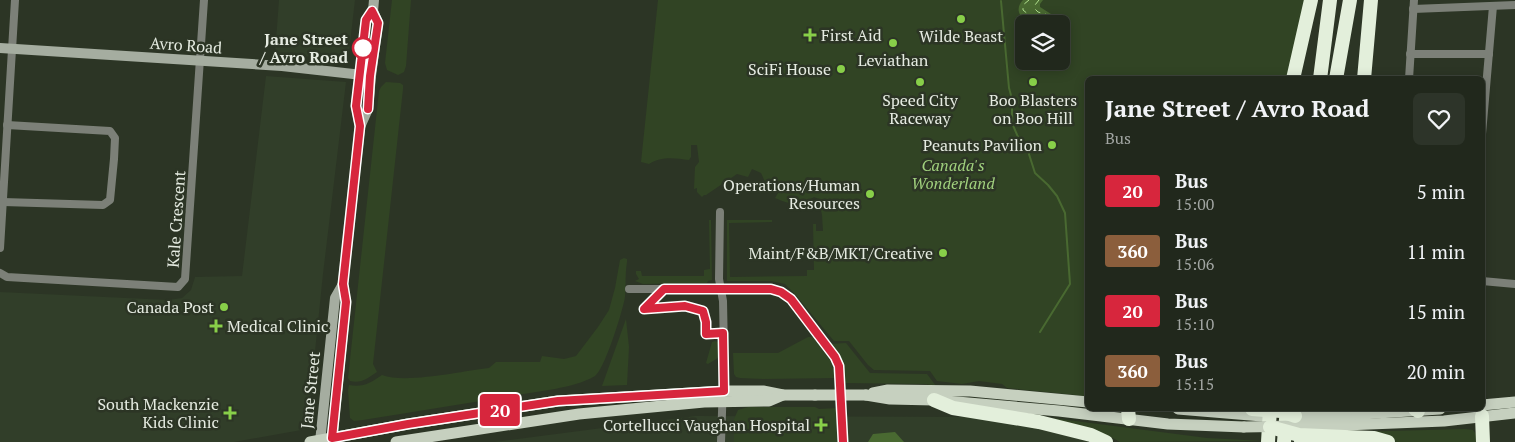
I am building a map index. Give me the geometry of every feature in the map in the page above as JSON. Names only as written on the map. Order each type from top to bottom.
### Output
[{"type":"highway","points":[[1294,76],[1311,0]]},
{"type":"highway","points":[[1320,76],[1330,0]]},
{"type":"highway","points":[[1337,76],[1350,0]]},
{"type":"highway","points":[[1364,76],[1371,0]]},
{"type":"highway","points":[[934,400],[953,408],[1039,422],[1090,435],[1106,442]]},
{"type":"highway","points":[[1281,411],[1296,411]]},
{"type":"highway","points":[[1284,442],[1296,411]]},
{"type":"highway","points":[[1296,411],[1301,442]]},
{"type":"highway","points":[[1318,442],[1319,411]]},
{"type":"highway","points":[[1482,411],[1483,442]]},
{"type":"highway","points":[[1268,442],[1269,417],[1299,435],[1346,426],[1388,442]]},
{"type":"main road","name":"Jane Street","points":[[332,440],[346,302],[343,284],[360,126],[356,106],[366,20],[372,11],[374,0]]},
{"type":"main road","name":"Jane Street","points":[[360,126],[368,109],[370,76],[378,23],[372,11]]},
{"type":"main road","name":"Avro Road","points":[[0,48],[282,66],[370,76]]},
{"type":"main road","name":"Jane Street","points":[[316,442],[335,298],[343,284]]},
{"type":"main road","points":[[866,395],[888,390],[961,390],[1085,402]]},
{"type":"main road","points":[[396,442],[580,414],[763,391],[783,396],[866,395],[890,399],[934,400],[1059,411],[1128,414],[1168,424],[1244,427],[1269,417],[1296,411],[1346,426],[1444,421],[1482,411],[1515,413]]},
{"type":"main road","points":[[316,442],[408,424],[558,401],[723,396]]},
{"type":"main road","points":[[1485,410],[1515,402]]},
{"type":"main road","points":[[1201,411],[1269,417]]},
{"type":"main road","points":[[1346,426],[1413,411]]},
{"type":"street","points":[[0,248],[15,0]]},
{"type":"street","points":[[200,61],[204,0]]},
{"type":"street","points":[[1408,76],[1414,0]]},
{"type":"street","points":[[1413,9],[1515,5]]},
{"type":"street","points":[[1485,91],[1493,6]]},
{"type":"street","points":[[1410,54],[1489,54]]},
{"type":"street","name":"Kale Crescent","points":[[0,273],[6,277],[178,288],[186,279],[200,61]]},
{"type":"street","points":[[3,202],[103,205],[110,200],[114,159],[115,138],[110,131],[7,125]]},
{"type":"street","points":[[720,212],[719,279],[724,353],[721,442]]},
{"type":"street","points":[[1485,281],[1515,284]]},
{"type":"street","points":[[629,289],[771,289],[781,292],[791,299],[835,357],[839,366],[840,381]]},
{"type":"street","points":[[842,409],[843,442]]},
{"type":"shaded area","points":[[279,0],[355,0],[348,61],[275,53]]},
{"type":"shaded area","points":[[1023,0],[1043,0],[1040,7],[1051,15],[1020,15],[1020,5]]},
{"type":"shaded area","points":[[266,76],[346,82],[307,429],[234,442],[0,442],[0,292],[168,300],[182,298],[191,290],[195,277],[242,276]]},
{"type":"shaded area","name":"Cortellucci Vaughan Hospital","points":[[695,416],[976,417],[1060,433],[1090,442],[494,442]]},
{"type":"shaded area","points":[[895,432],[904,442],[868,442],[873,434]]},
{"type":"green space","points":[[392,0],[411,0],[406,66],[404,72],[398,75],[387,70],[385,63]]},
{"type":"green space","name":"Canada's Wonderland","points":[[658,0],[1305,0],[1289,76],[1085,76],[1085,397],[1007,388],[1002,384],[979,381],[962,384],[937,381],[930,371],[874,370],[849,341],[834,341],[785,284],[771,281],[727,281],[727,220],[772,220],[772,222],[729,223],[730,277],[807,276],[807,270],[814,270],[813,224],[816,224],[816,231],[823,231],[821,200],[814,197],[795,204],[775,198],[778,193],[768,183],[766,184],[761,173],[752,169],[748,177],[737,174],[702,197],[697,192],[697,188],[694,189],[695,167],[699,162],[697,145],[691,145],[691,157],[689,160],[668,158],[649,164],[641,162]]},
{"type":"green space","points":[[386,82],[400,83],[403,85],[403,89],[373,364],[377,372],[364,380],[354,382],[348,378],[379,91]]},
{"type":"green space","points":[[709,220],[711,220],[712,280],[707,283],[643,284],[635,281],[639,279],[636,271],[641,271],[642,276],[704,276],[704,270],[710,269]]},
{"type":"green space","points":[[627,259],[627,262],[624,304],[604,363],[595,376],[555,389],[363,420],[354,421],[350,418],[349,385],[363,385],[382,375],[419,378],[489,368],[496,362],[540,362],[542,356],[564,359],[576,356],[609,310],[620,260]]},
{"type":"green space","points":[[626,319],[629,347],[627,385],[602,386]]},
{"type":"green space","points":[[808,337],[813,337],[830,360],[837,378],[763,379],[740,378],[734,374],[733,353],[778,353]]},
{"type":"green space","points":[[712,342],[718,342],[718,358],[708,364],[706,363]]},
{"type":"green space","points":[[846,343],[870,373],[927,374],[936,386],[925,384],[843,383],[839,357],[830,344]]},
{"type":"green space","points":[[748,407],[838,408],[838,442],[734,442],[734,419],[738,410]]},
{"type":"green space","points":[[1052,418],[1207,438],[1264,441],[1120,442],[1109,436]]},
{"type":"green space","points":[[1473,430],[1478,442],[1396,442],[1384,437],[1352,432]]},
{"type":"waterway","points":[[1001,1],[1009,88],[1012,99],[1012,123],[1021,144],[1027,148],[1035,173],[1057,196],[1065,213],[1070,284],[1040,332]]},
{"type":"ferry route","points":[[1029,0],[1023,5],[1023,10],[1029,15]]},
{"type":"ferry route","points":[[1039,0],[1035,5],[1035,9],[1048,15]]},
{"type":"tunnel","points":[[840,381],[842,409]]},
{"type":"bus line","name":"20","points":[[368,109],[370,76],[378,23],[372,11],[366,20],[356,106],[360,126],[343,284],[346,302],[332,438],[408,424],[558,401],[724,391],[723,333],[706,334],[705,314],[703,311],[685,306],[644,309],[664,289],[771,289],[781,292],[791,299],[835,357],[839,366],[843,442]]},
{"type":"place","name":"Wilde Beast","points":[[961,19]]},
{"type":"place","name":"First Aid","points":[[810,35]]},
{"type":"place","name":"Leviathan","points":[[893,43]]},
{"type":"place","name":"Jane Street / Avro Road","points":[[363,48]]},
{"type":"place","name":"SciFi House","points":[[841,69]]},
{"type":"place","name":"Speed City Raceway","points":[[920,82]]},
{"type":"place","name":"Boo Blasters on Boo Hill","points":[[1033,82]]},
{"type":"place","name":"Peanuts Pavilion","points":[[1052,145]]},
{"type":"place","name":"Operations/Human Resources","points":[[870,194]]},
{"type":"place","name":"Maint/F&B/MKT/Creative","points":[[943,253]]},
{"type":"place","name":"Canada Post","points":[[224,307]]},
{"type":"place","name":"Medical Clinic","points":[[216,326]]},
{"type":"place","name":"South Mackenzie Kids Clinic","points":[[230,413]]},
{"type":"place","name":"Cortellucci Vaughan Hospital","points":[[821,425]]}]
